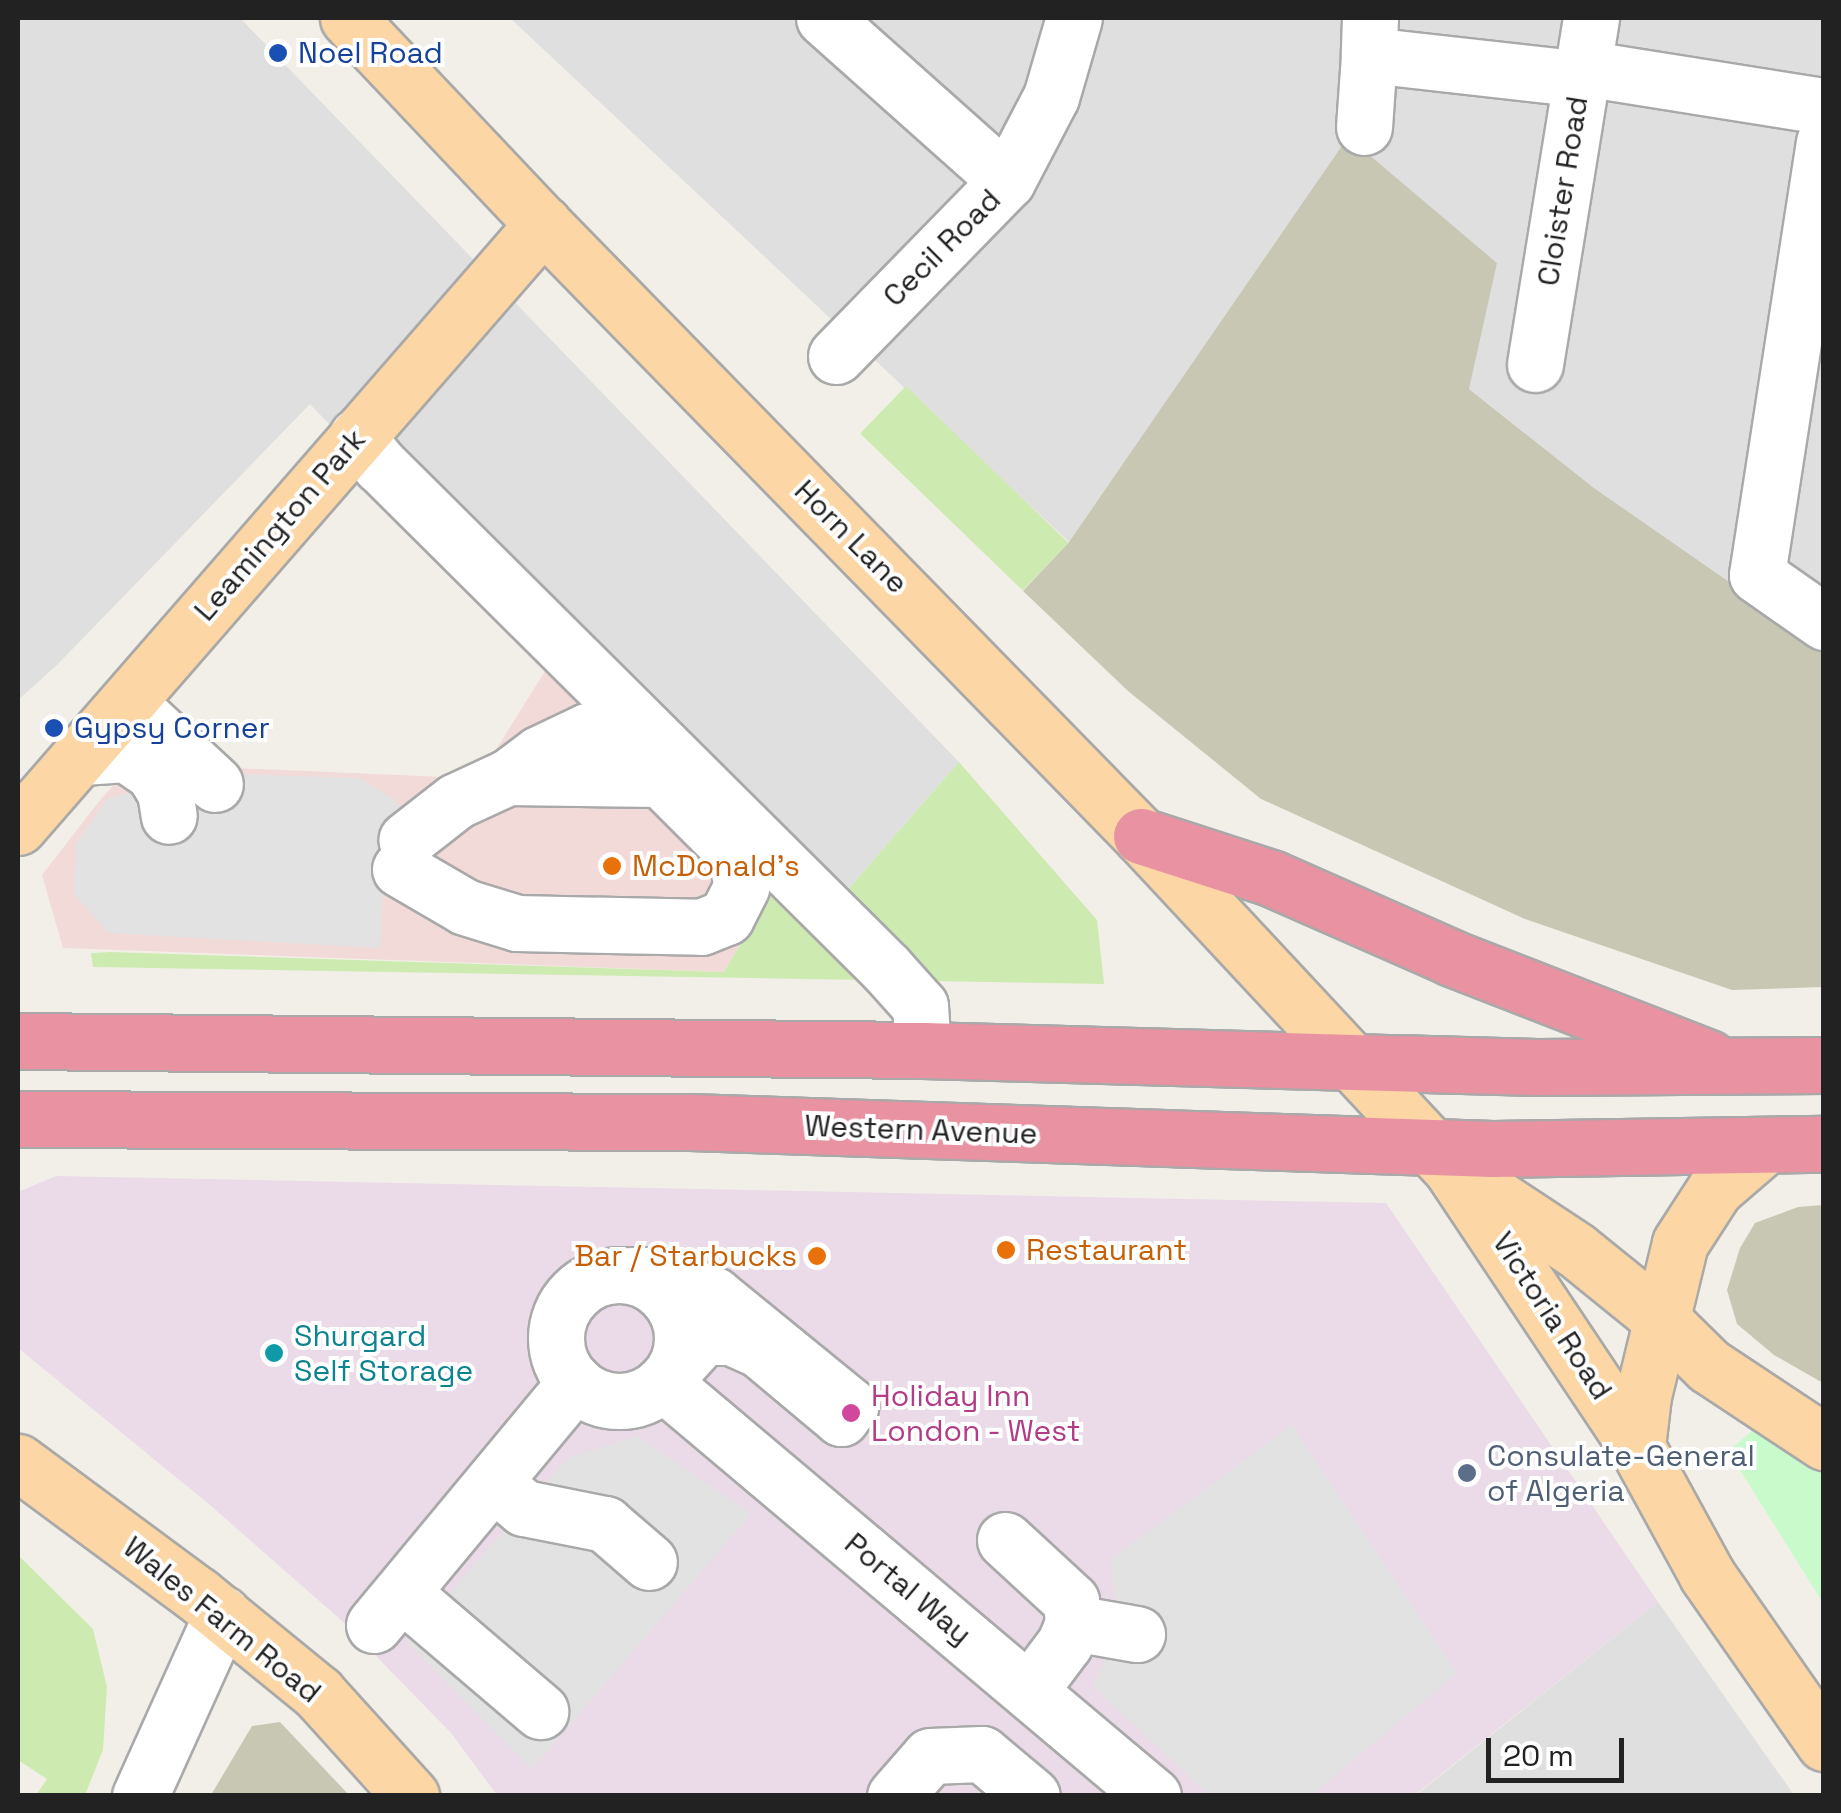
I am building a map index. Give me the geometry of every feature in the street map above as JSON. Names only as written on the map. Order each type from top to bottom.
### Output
[{"type":"highway","points":[[1141,836],[1272,878],[1452,958],[1734,1069]]},
{"type":"highway","points":[[18,1041],[923,1050],[1734,1069],[1824,1065]]},
{"type":"highway","name":"Western Avenue","points":[[18,1120],[690,1122],[1442,1159],[1824,1144]]},
{"type":"main road","name":"Horn Lane","points":[[348,18],[543,224],[1141,836],[1351,1060]]},
{"type":"main road","name":"Leamington Park","points":[[18,827],[543,224]]},
{"type":"main road","name":"Victoria Road","points":[[1351,1060],[1442,1159],[1637,1447],[1706,1574],[1824,1743]]},
{"type":"main road","points":[[1637,1447],[1660,1318],[1680,1243],[1715,1189],[1766,1145]]},
{"type":"main road","points":[[1442,1159],[1576,1250],[1660,1318],[1710,1366],[1824,1442]]},
{"type":"main road","name":"Wales Farm Road","points":[[18,1462],[222,1614],[318,1694],[411,1796]]},
{"type":"street","points":[[824,18],[1007,181]]},
{"type":"street","name":"Cecil Road","points":[[836,356],[1007,181],[1051,97],[1074,18]]},
{"type":"street","points":[[1364,126],[1370,36],[1585,55],[1824,106]]},
{"type":"street","name":"Cloister Road","points":[[1535,364],[1585,55]]},
{"type":"street","points":[[1824,142],[1807,346],[1757,575],[1824,622]]},
{"type":"street","points":[[357,436],[380,465],[886,968],[920,1006],[923,1050]]},
{"type":"street","points":[[129,701],[215,784]]},
{"type":"street","points":[[586,732],[618,740],[738,856],[741,888],[726,917],[701,928],[517,924],[465,907],[403,854],[456,800],[508,777],[539,754],[586,732]]},
{"type":"street","points":[[82,757],[126,754],[152,772],[165,792],[169,816]]},
{"type":"street","points":[[632,1275],[652,1283],[677,1311],[682,1330],[669,1376]]},
{"type":"street","points":[[632,1275],[660,1275],[714,1295],[850,1406],[841,1418],[760,1350],[731,1337],[703,1337],[647,1395],[610,1401],[575,1384],[562,1367],[556,1348],[563,1308],[592,1280],[632,1275]]},
{"type":"street","name":"Portal Way","points":[[669,1376],[1152,1796]]},
{"type":"street","points":[[540,1711],[388,1609],[575,1384]]},
{"type":"street","points":[[494,1484],[524,1508],[605,1524],[650,1562]]},
{"type":"street","points":[[1005,1540],[1071,1600],[1073,1623],[1065,1643],[1029,1691]]},
{"type":"street","points":[[140,1796],[222,1614]]},
{"type":"street","points":[[1073,1623],[1137,1634]]},
{"type":"street","points":[[896,1796],[930,1756],[982,1754],[1032,1796]]},
{"type":"shaded area","points":[[18,18],[240,18],[959,762],[829,911],[386,484],[310,404],[57,665],[18,700]]},
{"type":"shaded area","points":[[510,18],[1823,18],[1823,647],[1594,488],[1468,388],[1497,263],[1348,138],[1069,542]]},
{"type":"shaded area","points":[[1348,137],[1497,263],[1469,389],[1594,488],[1823,647],[1823,987],[1732,990],[1525,919],[1261,799],[1128,691],[1023,591],[1069,542]]},
{"type":"shaded area","points":[[555,655],[778,881],[724,972],[63,948],[42,875],[100,800],[177,715],[235,768],[445,777],[492,756]]},
{"type":"shaded area","points":[[227,774],[360,778],[395,800],[403,811],[383,895],[380,948],[108,933],[74,894],[76,844],[107,799],[175,780]]},
{"type":"shaded area","points":[[56,1176],[1386,1203],[1658,1602],[1415,1795],[497,1795],[451,1733],[341,1620],[210,1505],[18,1348],[18,1192]]},
{"type":"shaded area","points":[[1824,1205],[1823,1383],[1774,1355],[1737,1324],[1727,1290],[1740,1248],[1755,1223],[1798,1207]]},
{"type":"shaded area","points":[[1292,1425],[1457,1673],[1311,1796],[1210,1795],[1092,1686],[1111,1651],[1116,1611],[1111,1559]]},
{"type":"shaded area","points":[[638,1436],[751,1514],[532,1769],[407,1642],[568,1458]]},
{"type":"shaded area","points":[[1658,1602],[1794,1795],[1415,1796]]},
{"type":"shaded area","points":[[280,1722],[349,1795],[211,1795],[252,1726]]},
{"type":"green space","points":[[906,386],[1069,543],[1023,590],[860,433]]},
{"type":"green space","points":[[959,762],[1097,920],[1104,984],[93,967],[91,953],[111,952],[724,972],[778,881],[829,911]]},
{"type":"green space","points":[[1757,1427],[1823,1468],[1823,1603],[1728,1451]]},
{"type":"green space","points":[[18,1555],[93,1629],[107,1687],[103,1750],[85,1795],[36,1795],[47,1779],[18,1760]]},
{"type":"place","name":"Noel Road","points":[[278,53]]},
{"type":"place","name":"Gypsy Corner","points":[[54,728]]},
{"type":"place","name":"McDonald's","points":[[612,866]]},
{"type":"place","name":"Restaurant","points":[[1006,1250]]},
{"type":"place","name":"Bar / Starbucks","points":[[817,1256]]},
{"type":"place","name":"Shurgard Self Storage","points":[[274,1353]]},
{"type":"place","name":"Holiday Inn London - West","points":[[851,1413]]},
{"type":"place","name":"Consulate-General of Algeria","points":[[1467,1473]]}]
